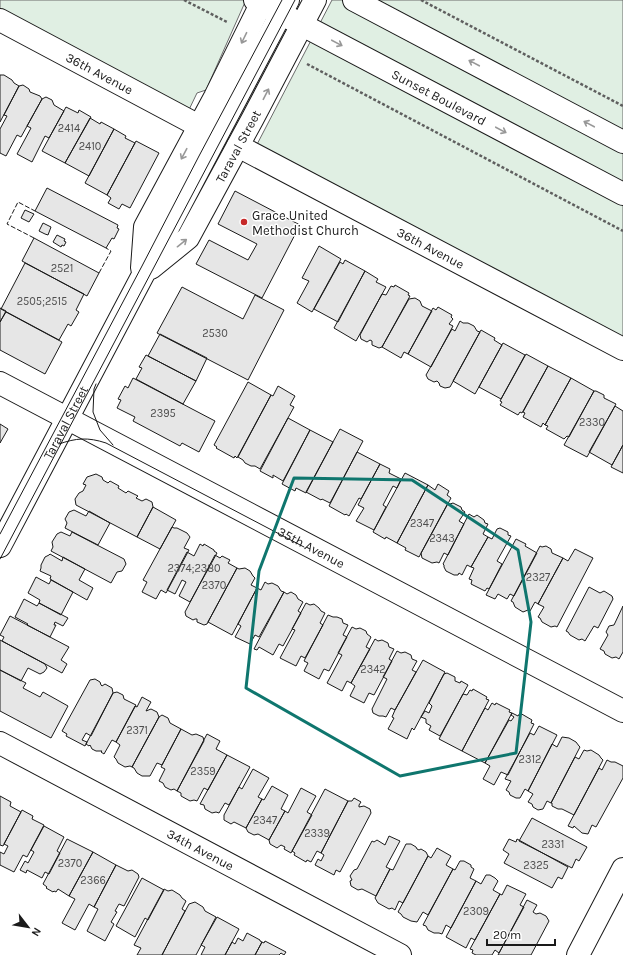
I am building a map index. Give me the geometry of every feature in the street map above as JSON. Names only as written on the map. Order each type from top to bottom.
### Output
[{"type":"street","name":"Taraval Street","points":[[141,277],[188,238],[315,0]]},
{"type":"street","points":[[354,0],[623,142]]},
{"type":"street","name":"Taraval Street","points":[[141,277],[145,227],[215,97],[260,1]]},
{"type":"street","name":"Sunset Boulevard","points":[[260,1],[285,7],[302,25],[623,194]]},
{"type":"street","name":"Taraval Street","points":[[0,546],[285,7]]},
{"type":"street","name":"36th Avenue","points":[[0,20],[199,126]]},
{"type":"street","name":"36th Avenue","points":[[238,146],[623,349]]},
{"type":"street","name":"35th Avenue","points":[[0,383],[623,711]]},
{"type":"street","name":"34th Avenue","points":[[0,743],[400,955]]},
{"type":"street","points":[[578,955],[623,869]]},
{"type":"path","points":[[184,0],[231,25]]},
{"type":"path","points":[[421,0],[623,106]]},
{"type":"path","points":[[307,64],[623,231]]},
{"type":"highlighted area","points":[[294,478],[412,480],[518,550],[531,622],[516,753],[400,776],[246,688],[259,571]]},
{"type":"green space","points":[[0,0],[246,0],[206,90],[197,93],[185,118],[0,21]]},
{"type":"green space","points":[[332,0],[623,0],[623,349],[252,154]]},
{"type":"building","points":[[0,75],[4,75],[19,86],[0,122]]},
{"type":"building","points":[[23,85],[29,89],[30,92],[40,96],[42,99],[21,137],[17,135],[6,156],[0,153],[0,129],[7,116],[4,115],[19,86]]},
{"type":"building","points":[[46,97],[52,100],[54,105],[64,111],[49,138],[45,136],[32,162],[17,154],[31,128],[27,126],[42,99]]},
{"type":"building","points":[[66,107],[78,113],[79,110],[91,117],[65,163],[42,151]]},
{"type":"building","points":[[90,118],[100,124],[101,122],[114,129],[89,176],[65,163]]},
{"type":"building","points":[[114,129],[126,136],[125,138],[135,143],[107,195],[85,183]]},
{"type":"building","points":[[136,141],[159,153],[130,208],[122,204],[119,209],[108,203],[111,198],[107,195]]},
{"type":"building","points":[[47,188],[118,225],[117,228],[119,229],[114,239],[112,238],[106,248],[35,211]]},
{"type":"building","points":[[235,191],[300,225],[262,298],[196,264],[209,240],[248,260],[257,244],[218,224]]},
{"type":"building","points":[[25,210],[34,214],[29,222],[21,218]]},
{"type":"building","points":[[43,223],[51,227],[48,235],[39,231]]},
{"type":"building","points":[[57,235],[65,239],[64,241],[66,242],[64,246],[62,245],[61,247],[53,242]]},
{"type":"building","points":[[34,238],[99,273],[87,296],[22,261]]},
{"type":"building","points":[[319,246],[341,259],[312,312],[297,303],[309,281],[302,278]]},
{"type":"building","points":[[345,260],[365,271],[338,322],[314,309],[340,262],[343,264]]},
{"type":"building","points":[[25,263],[84,294],[76,310],[79,312],[71,326],[68,324],[59,340],[1,309]]},
{"type":"building","points":[[365,271],[378,279],[376,282],[386,287],[356,341],[334,328]]},
{"type":"building","points":[[395,285],[409,293],[408,295],[410,296],[382,347],[379,348],[372,345],[372,341],[370,340],[367,342],[361,339],[360,335],[382,294],[386,295],[391,286],[394,287]]},
{"type":"building","points":[[182,287],[243,319],[255,295],[284,310],[248,380],[157,333]]},
{"type":"building","points":[[415,298],[420,301],[422,306],[432,311],[408,354],[404,352],[401,358],[382,347],[409,299]]},
{"type":"building","points":[[438,307],[452,315],[451,317],[453,319],[449,324],[453,326],[431,367],[408,354],[433,308],[436,310]]},
{"type":"building","points":[[0,308],[6,311],[0,322]]},
{"type":"building","points":[[6,312],[62,342],[45,374],[0,350],[0,322]]},
{"type":"building","points":[[460,321],[474,326],[477,331],[480,332],[450,387],[445,388],[440,386],[437,381],[434,382],[428,379],[426,375],[452,329],[455,331]]},
{"type":"building","points":[[481,330],[495,338],[494,340],[502,345],[475,394],[453,381]]},
{"type":"building","points":[[160,334],[207,358],[196,381],[148,356]]},
{"type":"building","points":[[503,343],[525,355],[501,399],[479,387]]},
{"type":"building","points":[[526,354],[548,366],[522,413],[520,412],[518,415],[500,405],[502,402],[500,401]]},
{"type":"building","points":[[146,355],[196,381],[183,404],[136,379],[142,368],[139,367]]},
{"type":"building","points":[[548,366],[571,378],[545,425],[543,423],[541,427],[523,417],[525,413],[523,412]]},
{"type":"building","points":[[133,378],[215,421],[199,452],[182,443],[180,446],[133,421],[135,417],[117,408],[121,400],[118,399],[125,386],[128,388]]},
{"type":"building","points":[[571,378],[594,391],[569,437],[567,436],[564,439],[546,429],[548,426],[545,425]]},
{"type":"building","points":[[248,382],[271,395],[237,458],[235,456],[234,458],[216,448],[217,447],[214,445]]},
{"type":"building","points":[[278,386],[295,396],[290,405],[294,407],[260,469],[245,463],[238,457],[271,395],[273,396]]},
{"type":"building","points":[[594,391],[604,395],[604,398],[616,404],[587,457],[564,445]]},
{"type":"building","points":[[615,406],[623,411],[623,445],[612,465],[589,452]]},
{"type":"building","points":[[288,418],[310,430],[283,481],[273,475],[273,478],[260,471]]},
{"type":"building","points":[[0,424],[8,429],[0,443]]},
{"type":"building","points":[[340,429],[363,441],[330,503],[306,492]]},
{"type":"building","points":[[310,430],[333,442],[306,493],[296,488],[295,491],[282,484]]},
{"type":"building","points":[[623,445],[623,473],[611,467]]},
{"type":"building","points":[[357,452],[380,464],[361,499],[359,498],[349,516],[329,506]]},
{"type":"building","points":[[380,464],[390,469],[389,473],[401,479],[397,488],[393,486],[383,505],[386,507],[374,530],[356,521],[364,508],[358,505]]},
{"type":"building","points":[[405,473],[428,485],[397,543],[386,537],[385,539],[373,532]]},
{"type":"building","points":[[96,474],[108,483],[110,481],[119,486],[118,488],[126,493],[128,491],[138,496],[136,498],[142,501],[146,499],[152,502],[153,507],[137,537],[76,505],[75,499],[79,493],[83,491],[86,485],[83,484],[87,477]]},
{"type":"building","points":[[438,484],[449,491],[447,495],[451,498],[419,557],[405,550],[406,548],[397,543],[428,485],[435,490]]},
{"type":"building","points":[[448,503],[453,503],[461,507],[465,512],[459,521],[464,524],[448,555],[444,553],[439,563],[432,563],[422,558],[421,553]]},
{"type":"building","points":[[153,507],[176,520],[160,549],[137,537]]},
{"type":"building","points":[[74,510],[86,516],[89,511],[110,523],[98,545],[65,528],[67,523],[65,519],[69,512]]},
{"type":"building","points":[[469,514],[474,517],[477,515],[488,524],[483,534],[488,537],[471,567],[467,565],[462,575],[459,573],[458,575],[454,575],[446,571],[443,564]]},
{"type":"building","points":[[172,527],[187,533],[190,537],[184,548],[189,550],[166,593],[161,590],[156,599],[142,592],[147,582],[143,580]]},
{"type":"building","points":[[500,528],[508,532],[508,535],[511,536],[497,561],[502,564],[489,589],[487,588],[485,591],[471,584],[472,580],[469,579],[474,568],[471,567],[488,537],[492,539],[497,529]]},
{"type":"building","points":[[61,532],[70,536],[72,532],[124,559],[126,564],[122,571],[117,572],[111,583],[51,551],[53,547],[52,542],[57,534]]},
{"type":"building","points":[[516,539],[526,544],[525,546],[537,553],[514,596],[510,594],[507,599],[498,594],[495,599],[486,595]]},
{"type":"building","points":[[200,544],[203,546],[204,544],[217,553],[190,602],[179,596],[186,582],[182,580],[175,594],[167,590],[187,552],[194,556]]},
{"type":"building","points":[[540,546],[546,546],[551,549],[552,553],[563,558],[538,604],[535,602],[530,611],[528,610],[523,612],[515,607],[511,601]]},
{"type":"building","points":[[575,549],[593,558],[557,627],[551,627],[542,622],[538,617],[544,607],[538,604],[563,558],[568,561]]},
{"type":"building","points":[[50,554],[62,561],[63,557],[85,569],[79,580],[93,588],[87,600],[50,579],[51,576],[40,571],[45,557]]},
{"type":"building","points":[[215,555],[220,558],[222,556],[230,560],[228,563],[237,568],[207,624],[204,625],[197,622],[197,619],[193,620],[186,616],[185,612]]},
{"type":"building","points":[[237,568],[245,568],[250,571],[255,578],[251,585],[257,588],[232,635],[208,622]]},
{"type":"building","points":[[36,577],[49,584],[51,580],[73,592],[61,615],[39,603],[40,600],[28,593]]},
{"type":"building","points":[[265,582],[278,586],[281,591],[284,592],[259,637],[255,635],[250,644],[235,637],[241,626],[238,624],[257,588],[261,590]]},
{"type":"building","points":[[589,587],[600,593],[604,591],[612,596],[613,599],[598,628],[594,626],[585,641],[582,639],[579,640],[566,631]]},
{"type":"building","points":[[284,592],[287,594],[291,592],[303,602],[298,611],[301,613],[283,646],[279,644],[273,655],[259,647],[257,650],[254,649]]},
{"type":"building","points":[[24,599],[37,606],[39,603],[68,618],[63,626],[55,622],[54,625],[56,625],[50,637],[15,617]]},
{"type":"building","points":[[306,603],[310,605],[314,604],[325,613],[320,623],[323,625],[305,658],[301,656],[296,666],[280,658],[295,630],[292,629]]},
{"type":"building","points":[[623,606],[623,652],[619,659],[616,657],[612,658],[600,649],[608,635],[606,632],[609,626],[614,625]]},
{"type":"building","points":[[328,615],[342,619],[343,623],[348,625],[343,635],[347,637],[329,671],[324,669],[319,679],[304,671],[308,663],[304,661]]},
{"type":"building","points":[[10,616],[69,647],[61,660],[67,664],[62,673],[2,641],[4,637],[0,635]]},
{"type":"building","points":[[352,627],[356,629],[360,628],[366,631],[371,637],[366,647],[370,649],[351,683],[347,681],[342,691],[327,683],[342,655],[338,653]]},
{"type":"building","points":[[375,639],[388,643],[389,647],[394,649],[389,659],[392,661],[374,695],[369,693],[364,703],[350,696],[355,686],[351,683]]},
{"type":"building","points":[[0,640],[45,664],[47,668],[40,674],[28,668],[21,681],[0,670]]},
{"type":"building","points":[[397,651],[401,653],[405,652],[411,655],[412,659],[417,661],[412,670],[416,672],[395,710],[391,708],[386,717],[379,716],[373,713],[372,709],[387,679],[383,677]]},
{"type":"building","points":[[423,660],[445,672],[414,730],[412,728],[407,739],[388,729],[394,718],[392,717],[395,710]]},
{"type":"building","points":[[0,670],[26,683],[23,688],[40,697],[43,692],[68,706],[51,738],[0,711]]},
{"type":"building","points":[[447,673],[455,677],[455,681],[460,683],[461,681],[468,685],[440,736],[429,730],[431,726],[426,723],[426,719],[421,717],[425,711],[429,713],[432,706],[429,703],[444,674]]},
{"type":"building","points":[[95,679],[100,682],[102,686],[105,684],[112,688],[113,693],[91,736],[86,733],[82,740],[87,742],[85,746],[66,736],[67,734],[62,731],[90,680]]},
{"type":"building","points":[[473,689],[487,697],[486,699],[489,700],[462,751],[439,739],[463,694],[467,695],[470,690],[472,691]]},
{"type":"building","points":[[117,692],[123,695],[124,699],[136,705],[116,742],[112,740],[104,754],[101,752],[102,751],[96,751],[92,749],[90,745],[89,746],[86,744],[113,693]]},
{"type":"building","points":[[142,697],[151,702],[146,711],[151,709],[157,712],[159,717],[132,767],[125,767],[118,763],[114,757],[120,745],[116,742],[135,706],[137,707]]},
{"type":"building","points":[[492,703],[495,705],[496,703],[510,710],[509,712],[512,713],[485,763],[462,751],[485,708],[488,710]]},
{"type":"building","points":[[512,713],[518,716],[520,713],[532,720],[531,723],[534,724],[508,775],[501,772],[494,785],[483,779],[490,766],[485,763],[509,720],[511,721],[514,717],[511,715]]},
{"type":"building","points":[[162,715],[168,718],[170,723],[181,729],[162,765],[157,763],[150,776],[142,776],[132,767],[159,717]]},
{"type":"building","points":[[539,726],[557,735],[528,791],[525,789],[520,798],[516,798],[510,795],[506,790],[511,781],[505,779],[530,733],[534,735]]},
{"type":"building","points":[[181,729],[192,735],[196,734],[203,737],[204,741],[177,791],[165,787],[163,783],[159,781],[165,769],[161,767]]},
{"type":"building","points":[[207,734],[220,741],[216,749],[227,755],[208,790],[204,788],[197,801],[190,801],[181,796],[181,793],[177,791]]},
{"type":"building","points":[[562,737],[569,738],[576,742],[580,747],[551,803],[547,801],[543,809],[538,810],[528,802],[533,794],[528,791],[552,744],[557,747]]},
{"type":"building","points":[[584,750],[591,750],[599,755],[603,760],[574,815],[552,806],[551,803],[575,757],[579,759]]},
{"type":"building","points":[[227,755],[250,767],[229,805],[225,803],[219,813],[212,813],[205,809],[204,805],[200,804]]},
{"type":"building","points":[[607,760],[623,766],[623,778],[596,827],[592,825],[588,834],[582,833],[574,826],[573,828],[568,826],[599,768],[602,770]]},
{"type":"building","points":[[253,769],[269,778],[258,797],[262,799],[246,828],[234,822],[231,824],[224,820],[224,815],[239,787],[242,789]]},
{"type":"building","points":[[272,786],[288,795],[281,809],[285,811],[269,840],[258,834],[254,835],[248,832],[246,828],[262,799],[264,800]]},
{"type":"building","points":[[301,788],[316,796],[307,812],[312,815],[291,853],[284,849],[285,847],[281,845],[277,848],[270,844],[269,840],[285,811],[288,813]]},
{"type":"building","points":[[325,789],[348,801],[321,853],[317,851],[311,862],[307,860],[306,862],[294,855],[295,853],[292,851]]},
{"type":"building","points":[[0,796],[11,802],[10,806],[21,812],[3,846],[0,845]]},
{"type":"building","points":[[354,798],[361,802],[359,807],[364,806],[370,809],[371,813],[340,872],[336,870],[334,875],[315,865],[318,859],[321,861],[324,855],[321,853],[348,801],[352,801]]},
{"type":"building","points":[[22,810],[33,816],[32,819],[44,825],[27,857],[23,855],[14,872],[0,865],[0,852],[4,854],[8,846],[4,844]]},
{"type":"building","points":[[532,818],[587,847],[579,861],[576,859],[572,868],[519,841]]},
{"type":"building","points":[[44,826],[64,837],[57,851],[60,853],[49,874],[45,872],[42,878],[27,870],[26,873],[20,870],[25,861],[28,863],[34,852],[31,850]]},
{"type":"building","points":[[389,836],[400,841],[386,867],[390,869],[376,896],[362,889],[358,890],[351,886],[350,881],[352,880],[350,876],[354,870],[357,869],[372,841],[374,842],[377,840],[385,845]]},
{"type":"building","points":[[67,839],[93,852],[69,896],[58,889],[56,892],[53,892],[46,888],[47,887],[43,884]]},
{"type":"building","points":[[509,839],[516,842],[517,839],[568,867],[562,879],[558,877],[552,888],[504,863],[509,854],[503,850]]},
{"type":"building","points":[[406,844],[411,844],[419,850],[421,849],[426,852],[428,856],[403,903],[399,901],[395,910],[392,908],[389,909],[378,903],[375,898],[390,869],[393,870]]},
{"type":"building","points":[[437,848],[451,856],[446,865],[453,869],[428,915],[423,912],[417,922],[411,921],[403,917],[398,912],[428,856],[431,858]]},
{"type":"building","points":[[93,852],[116,865],[94,907],[89,904],[75,930],[62,923],[75,899],[69,896]]},
{"type":"building","points":[[460,861],[464,861],[471,865],[474,869],[470,878],[476,881],[451,928],[446,925],[442,934],[434,933],[423,925],[453,869],[455,870]]},
{"type":"building","points":[[116,865],[128,871],[132,870],[138,874],[139,877],[124,906],[119,904],[115,911],[117,912],[111,922],[114,924],[105,941],[87,931],[98,909],[94,907]]},
{"type":"building","points":[[486,875],[490,875],[498,881],[493,890],[500,894],[475,940],[471,938],[466,948],[446,937],[476,881],[481,884]]},
{"type":"building","points":[[142,878],[164,890],[148,920],[145,918],[135,937],[116,926]]},
{"type":"building","points":[[507,885],[526,894],[520,905],[524,907],[499,953],[495,950],[492,955],[476,955],[472,953],[473,950],[470,949],[500,894],[502,895]]},
{"type":"building","points":[[164,889],[168,891],[172,890],[186,901],[182,909],[185,911],[162,955],[137,955],[141,948],[134,945]]},
{"type":"building","points":[[527,900],[537,905],[533,912],[546,916],[549,921],[531,955],[498,955]]},
{"type":"building","points":[[195,902],[203,907],[205,911],[216,917],[196,955],[162,955],[189,904]]},
{"type":"building","points":[[217,917],[239,929],[225,955],[201,955],[205,947],[201,945]]},
{"type":"building","points":[[247,933],[262,942],[255,955],[225,955],[232,942],[235,944],[238,938],[243,941]]},
{"type":"building","points":[[265,941],[286,952],[284,955],[281,953],[279,955],[255,955],[262,942],[264,943]]},
{"type":"tram line","points":[[0,534],[282,0]]},
{"type":"tram line","points":[[0,559],[295,0]]},
{"type":"tram line","points":[[96,384],[94,389],[93,412],[100,430],[113,445]]},
{"type":"tram line","points":[[59,444],[71,440],[82,439],[106,443],[304,547]]},
{"type":"fence","points":[[34,238],[7,224],[18,202],[35,211]]},
{"type":"fence","points":[[99,273],[111,251],[106,248]]},
{"type":"place","name":"Grace United Methodist Church","points":[[244,222]]}]
